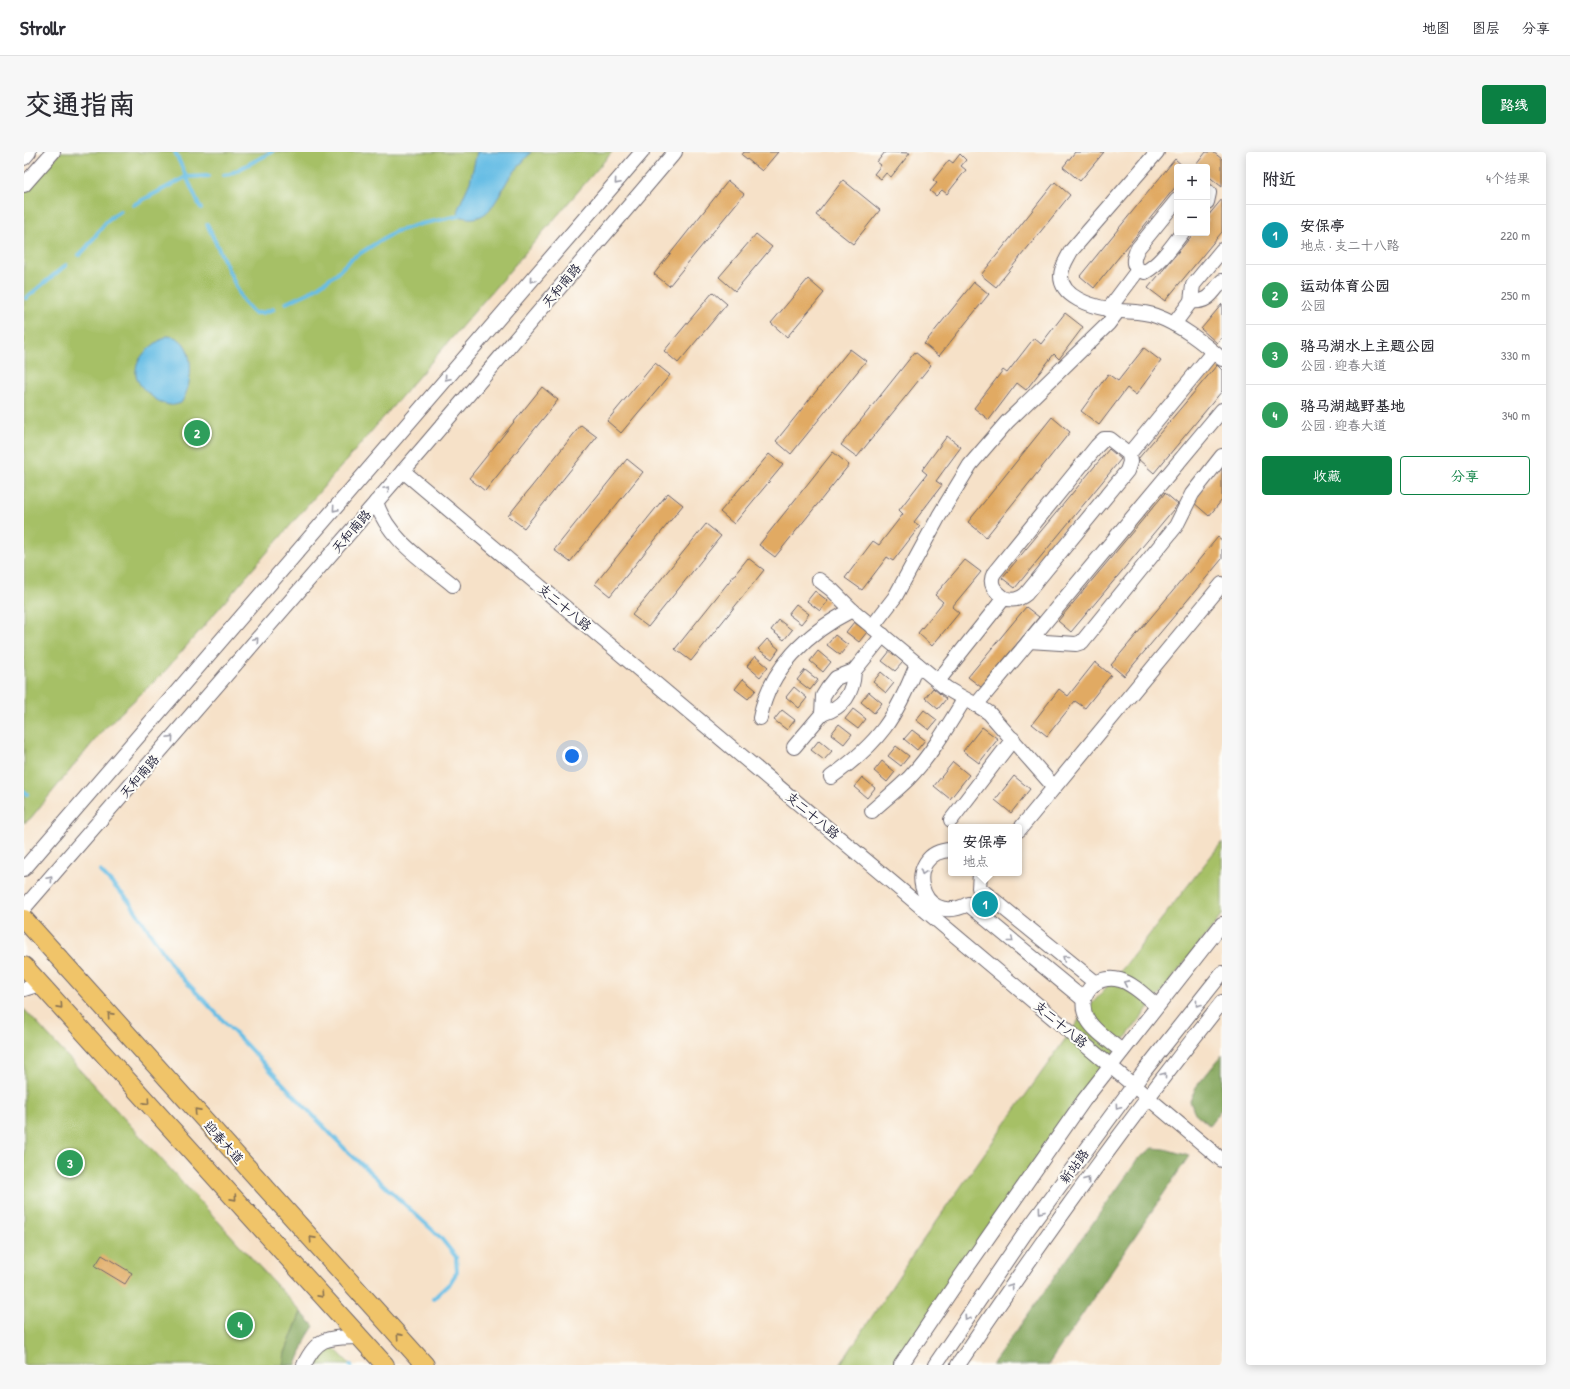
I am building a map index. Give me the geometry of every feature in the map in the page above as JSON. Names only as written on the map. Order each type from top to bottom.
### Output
[{"type":"main road","name":"迎春大道","points":[[24,919],[425,1365]]},
{"type":"main road","points":[[24,966],[32,986],[385,1365]]},
{"type":"street","points":[[24,158],[29,152]]},
{"type":"street","points":[[24,185],[52,152]]},
{"type":"street","name":"天和南路","points":[[24,869],[642,152]]},
{"type":"street","name":"天和南路","points":[[24,908],[403,471],[675,152]]},
{"type":"street","points":[[1129,454],[1217,356],[1180,326],[1155,315],[1113,310],[1078,299],[1062,284],[1061,276],[1064,264],[1071,251],[1156,152]]},
{"type":"street","points":[[1174,204],[1138,248],[1134,256],[1134,265],[1138,270],[1146,272],[1153,268],[1180,236]]},
{"type":"street","points":[[1174,324],[1191,301],[1193,285],[1222,250]]},
{"type":"street","points":[[794,747],[822,714],[833,710],[843,703],[850,693],[854,683],[854,671],[878,631],[939,516],[970,465],[1007,422],[1108,324],[1113,310],[1138,270]]},
{"type":"street","points":[[1191,301],[1198,302],[1208,299],[1222,281]]},
{"type":"street","points":[[872,811],[895,792],[919,766],[947,727],[1029,642],[1222,410]]},
{"type":"street","points":[[1104,439],[1110,439],[1129,454],[1130,462],[1127,471],[1026,594],[1017,599],[1010,600],[1004,598],[993,588],[991,578],[994,573],[1097,446],[1104,439]]},
{"type":"street","points":[[1029,642],[1076,644],[1082,642],[1176,526],[1192,494],[1222,456]]},
{"type":"street","name":"支二十八路","points":[[403,471],[1222,1160]]},
{"type":"street","points":[[376,502],[380,513],[397,538],[453,585]]},
{"type":"street","points":[[819,580],[832,590],[852,610],[938,681],[989,713],[1054,787]]},
{"type":"street","points":[[1022,826],[1222,584]]},
{"type":"street","points":[[938,681],[1004,598]]},
{"type":"street","points":[[760,718],[763,704],[770,687],[782,668],[795,652],[815,632],[831,620],[852,610]]},
{"type":"street","points":[[831,777],[859,756],[890,722],[908,688],[917,664]]},
{"type":"street","points":[[822,714],[823,696],[828,688],[836,678],[854,671]]},
{"type":"street","points":[[951,820],[1013,739]]},
{"type":"street","points":[[948,850],[935,854],[923,867],[921,876],[923,892],[926,898],[933,905],[942,909],[951,910],[968,904],[975,897],[979,888],[980,876]]},
{"type":"street","points":[[979,888],[1096,983]]},
{"type":"street","points":[[968,904],[1083,999]]},
{"type":"street","points":[[994,925],[1006,910]]},
{"type":"street","points":[[901,1365],[965,1269],[1084,1100],[1222,924]]},
{"type":"street","points":[[1033,958],[1046,942]]},
{"type":"street","name":"新站路","points":[[935,1365],[1028,1229],[1134,1086],[1222,973]]},
{"type":"street","points":[[1122,1051],[1091,1025],[1087,1018],[1082,1006],[1083,999],[1088,990],[1096,983],[1106,979],[1118,980],[1130,984],[1157,1006]]},
{"type":"street","name":"新站路","points":[[958,1365],[1020,1273],[1148,1097],[1222,1002]]},
{"type":"street","points":[[304,1365],[314,1348],[325,1339],[360,1337]]},
{"type":"green space","points":[[60,152],[612,152],[165,671],[104,729],[30,819],[24,823],[24,194]]},
{"type":"green space","points":[[1222,842],[1222,915],[1074,1103],[894,1365],[840,1365],[916,1250],[1083,1014],[1124,967]]},
{"type":"green space","points":[[24,1009],[301,1312],[285,1353],[295,1365],[24,1365]]},
{"type":"green space","points":[[1222,1055],[1222,1108],[1209,1125],[1194,1112],[1190,1101],[1196,1087]]},
{"type":"green space","points":[[1153,1148],[1165,1149],[1189,1156],[1048,1365],[992,1365],[1139,1158]]},
{"type":"green space","points":[[301,1312],[314,1326],[307,1337],[296,1365],[283,1365],[285,1353]]},
{"type":"green space","points":[[329,1343],[351,1365],[311,1365],[320,1351]]},
{"type":"water","points":[[477,152],[531,152],[509,178],[495,202],[485,214],[478,217],[469,218],[459,216],[458,209],[470,182]]},
{"type":"water","points":[[167,336],[177,338],[184,344],[188,352],[190,363],[189,385],[181,403],[174,405],[162,403],[152,397],[140,384],[136,375],[136,368],[141,357],[151,347]]},
{"type":"building","points":[[744,152],[778,152],[762,171],[742,155]]},
{"type":"building","points":[[885,152],[910,153],[891,177],[886,173],[881,179],[874,174],[881,165],[877,162]]},
{"type":"building","points":[[1075,152],[1104,152],[1080,181],[1063,167]]},
{"type":"building","points":[[1206,152],[1213,152],[1222,159],[1222,187],[1210,177],[1210,164],[1197,164]]},
{"type":"building","points":[[960,154],[966,160],[961,166],[966,170],[947,194],[942,190],[936,196],[930,191],[937,183],[933,180],[949,160],[953,163]]},
{"type":"building","points":[[1175,159],[1181,164],[1174,164],[1174,189],[1094,288],[1080,276]]},
{"type":"building","points":[[843,180],[880,210],[853,244],[816,215]]},
{"type":"building","points":[[728,181],[744,194],[669,286],[654,274]]},
{"type":"building","points":[[1055,182],[1070,195],[996,287],[981,275]]},
{"type":"building","points":[[1222,199],[1222,232],[1165,301],[1148,288],[1191,236],[1210,236],[1210,213]]},
{"type":"building","points":[[756,234],[772,247],[735,291],[719,277]]},
{"type":"building","points":[[808,279],[824,293],[787,337],[771,323]]},
{"type":"building","points":[[974,282],[989,294],[939,356],[924,344]]},
{"type":"building","points":[[713,292],[727,304],[678,363],[664,351]]},
{"type":"building","points":[[1222,304],[1222,337],[1217,343],[1201,329]]},
{"type":"building","points":[[1065,313],[1083,327],[1059,359],[1054,354],[1026,390],[1017,383],[989,420],[974,408],[1003,370],[1007,373],[1034,338],[1041,344]]},
{"type":"building","points":[[1144,348],[1161,361],[1136,395],[1127,388],[1099,425],[1081,411],[1108,374],[1118,381]]},
{"type":"building","points":[[850,349],[866,361],[791,454],[776,441]]},
{"type":"building","points":[[915,352],[931,365],[857,457],[841,445]]},
{"type":"building","points":[[655,363],[670,375],[621,433],[607,421]]},
{"type":"building","points":[[1217,365],[1222,370],[1222,391],[1154,473],[1138,459]]},
{"type":"building","points":[[542,387],[558,400],[485,491],[469,478]]},
{"type":"building","points":[[1052,417],[1070,432],[986,537],[968,522]]},
{"type":"building","points":[[581,425],[597,437],[524,528],[508,516]]},
{"type":"building","points":[[947,436],[961,447],[936,481],[942,485],[914,522],[920,526],[893,561],[887,557],[862,590],[845,578],[873,541],[879,545],[903,514],[899,510],[927,474],[922,470]]},
{"type":"building","points":[[1109,449],[1121,459],[1015,588],[1002,578]]},
{"type":"building","points":[[833,452],[849,465],[775,557],[759,545]]},
{"type":"building","points":[[769,454],[783,465],[734,524],[720,512]]},
{"type":"building","points":[[627,459],[643,472],[570,562],[554,550]]},
{"type":"building","points":[[1222,467],[1222,500],[1209,516],[1193,502]]},
{"type":"building","points":[[668,493],[683,505],[610,596],[595,584]]},
{"type":"building","points":[[1165,493],[1178,504],[1071,632],[1058,621]]},
{"type":"building","points":[[706,524],[721,536],[648,627],[632,615]]},
{"type":"building","points":[[1218,537],[1222,540],[1222,559],[1124,676],[1111,665]]},
{"type":"building","points":[[748,558],[764,570],[691,661],[675,649]]},
{"type":"building","points":[[965,560],[981,572],[952,607],[959,613],[932,646],[918,633],[943,602],[935,595]]},
{"type":"building","points":[[815,591],[828,601],[820,611],[807,601]]},
{"type":"building","points":[[796,604],[809,614],[801,624],[788,614]]},
{"type":"building","points":[[1026,607],[1039,617],[981,687],[968,677]]},
{"type":"building","points":[[779,620],[792,630],[784,640],[771,630]]},
{"type":"building","points":[[854,622],[867,632],[859,642],[846,632]]},
{"type":"building","points":[[835,635],[848,645],[840,655],[827,645]]},
{"type":"building","points":[[767,639],[779,649],[772,659],[758,649]]},
{"type":"building","points":[[818,651],[831,662],[823,672],[810,661]]},
{"type":"building","points":[[890,651],[903,662],[895,671],[882,661]]},
{"type":"building","points":[[755,656],[768,667],[760,677],[747,666]]},
{"type":"building","points":[[1095,662],[1111,675],[1085,708],[1075,701],[1047,736],[1032,724],[1059,689],[1068,696]]},
{"type":"building","points":[[805,670],[818,680],[810,690],[797,680]]},
{"type":"building","points":[[881,672],[894,683],[886,693],[873,682]]},
{"type":"building","points":[[743,679],[756,690],[748,699],[735,689]]},
{"type":"building","points":[[794,687],[807,698],[799,708],[786,697]]},
{"type":"building","points":[[933,688],[946,699],[938,709],[925,698]]},
{"type":"building","points":[[869,692],[882,703],[874,713],[861,702]]},
{"type":"building","points":[[853,709],[866,719],[858,729],[845,719]]},
{"type":"building","points":[[782,710],[795,720],[787,730],[774,720]]},
{"type":"building","points":[[924,710],[937,720],[929,730],[916,720]]},
{"type":"building","points":[[839,724],[852,734],[844,744],[831,734]]},
{"type":"building","points":[[982,727],[998,739],[979,763],[963,751]]},
{"type":"building","points":[[912,730],[925,740],[917,750],[904,739]]},
{"type":"building","points":[[819,740],[832,751],[824,760],[811,750]]},
{"type":"building","points":[[896,746],[909,756],[901,766],[888,756]]},
{"type":"building","points":[[882,761],[895,772],[887,782],[874,771]]},
{"type":"building","points":[[953,762],[969,775],[950,799],[934,786]]},
{"type":"building","points":[[1014,776],[1030,789],[1011,813],[995,800]]},
{"type":"building","points":[[862,777],[875,788],[867,798],[854,787]]},
{"type":"building","points":[[985,900],[994,907],[988,914],[979,907]]},
{"type":"building","points":[[102,1255],[132,1273],[125,1284],[95,1266]]},
{"type":"waterway","points":[[175,152],[201,209]]},
{"type":"waterway","points":[[223,175],[230,174],[272,152]]},
{"type":"waterway","points":[[133,205],[186,177],[209,176]]},
{"type":"waterway","points":[[79,255],[85,250],[102,226],[120,211]]},
{"type":"waterway","points":[[286,303],[310,292],[336,274],[351,259],[394,232],[420,224],[459,216]]},
{"type":"waterway","points":[[207,224],[243,301],[254,313],[262,313],[274,309]]},
{"type":"waterway","points":[[26,298],[66,265]]},
{"type":"waterway","points":[[24,791],[27,794]]},
{"type":"waterway","points":[[100,871],[129,901],[176,971],[346,1150],[440,1237],[456,1257],[457,1272],[450,1283],[433,1299]]},
{"type":"place","name":"运动体育公园","points":[[197,433]]},
{"type":"place","name":"安保亭","points":[[985,904]]},
{"type":"place","name":"骆马湖水上主题公园","points":[[70,1163]]},
{"type":"place","name":"骆马湖越野基地","points":[[240,1325]]}]
